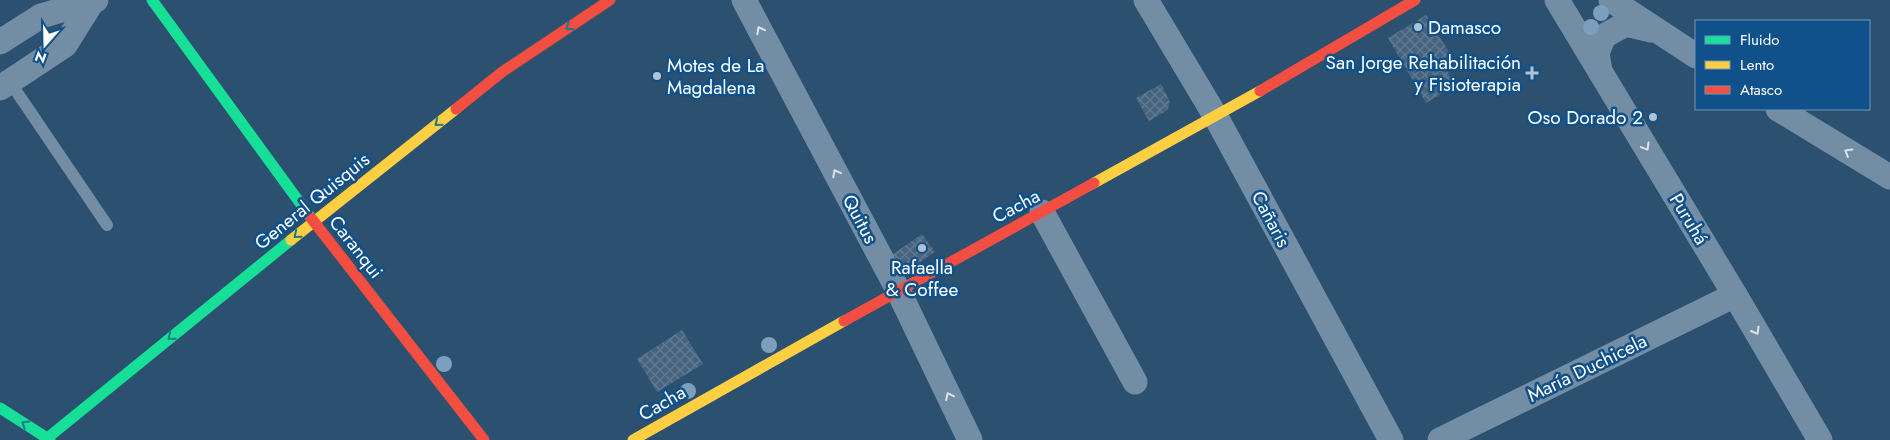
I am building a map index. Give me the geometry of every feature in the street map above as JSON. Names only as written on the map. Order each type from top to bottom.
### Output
[{"type":"street","name":"Caranqui","points":[[152,0],[314,222],[484,440]]},
{"type":"street","name":"General Quisquis","points":[[47,439],[502,72],[610,0]]},
{"type":"street","name":"Quitus","points":[[744,0],[898,290],[970,440]]},
{"type":"street","name":"Cañaris","points":[[1146,0],[1216,118],[1391,440]]},
{"type":"street","name":"Cacha","points":[[633,440],[898,290],[1216,118],[1415,0]]},
{"type":"street","name":"Puruhá","points":[[1557,0],[1820,440]]},
{"type":"street","points":[[1611,0],[1695,55]]},
{"type":"street","points":[[0,42],[41,16],[94,1]]},
{"type":"street","points":[[0,48],[10,82],[65,45],[94,1]]},
{"type":"street","points":[[1600,71],[1597,53],[1604,36],[1626,24],[1658,32]]},
{"type":"street","points":[[1780,110],[1890,177]]},
{"type":"street","points":[[1042,212],[1135,382]]},
{"type":"street","name":"María Duchicela","points":[[1440,440],[1735,295]]},
{"type":"street","points":[[0,408],[47,439]]},
{"type":"lane","points":[[10,82],[107,224]]},
{"type":"building","points":[[1426,15],[1452,57],[1442,63],[1456,85],[1426,103],[1388,38]]},
{"type":"building","points":[[1161,84],[1170,102],[1168,110],[1149,121],[1136,98]]},
{"type":"building","points":[[922,234],[935,252],[910,269],[896,267],[889,257]]},
{"type":"building","points":[[682,330],[703,364],[657,392],[637,359]]},
{"type":"traffic: fast","points":[[152,0],[311,218]]},
{"type":"traffic: fast","points":[[45,440],[291,240]]},
{"type":"traffic: fast","points":[[0,408],[50,440]]},
{"type":"traffic: slow","points":[[1094,183],[1260,91]]},
{"type":"traffic: slow","points":[[291,240],[456,109]]},
{"type":"traffic: slow","points":[[633,440],[844,321]]},
{"type":"traffic: jam","points":[[456,109],[502,72],[610,0]]},
{"type":"traffic: jam","points":[[1260,91],[1415,0]]},
{"type":"traffic: jam","points":[[844,321],[1094,183]]},
{"type":"traffic: jam","points":[[311,218],[484,440]]},
{"type":"place","name":"Damasco","points":[[1418,27]]},
{"type":"place","name":"San Jorge Rehabilitación y Fisioterapia","points":[[1532,73]]},
{"type":"place","name":"Motes de La Magdalena","points":[[657,76]]},
{"type":"place","name":"Oso Dorado 2","points":[[1653,117]]},
{"type":"place","name":"Rafaella & Coffee","points":[[922,248]]}]
